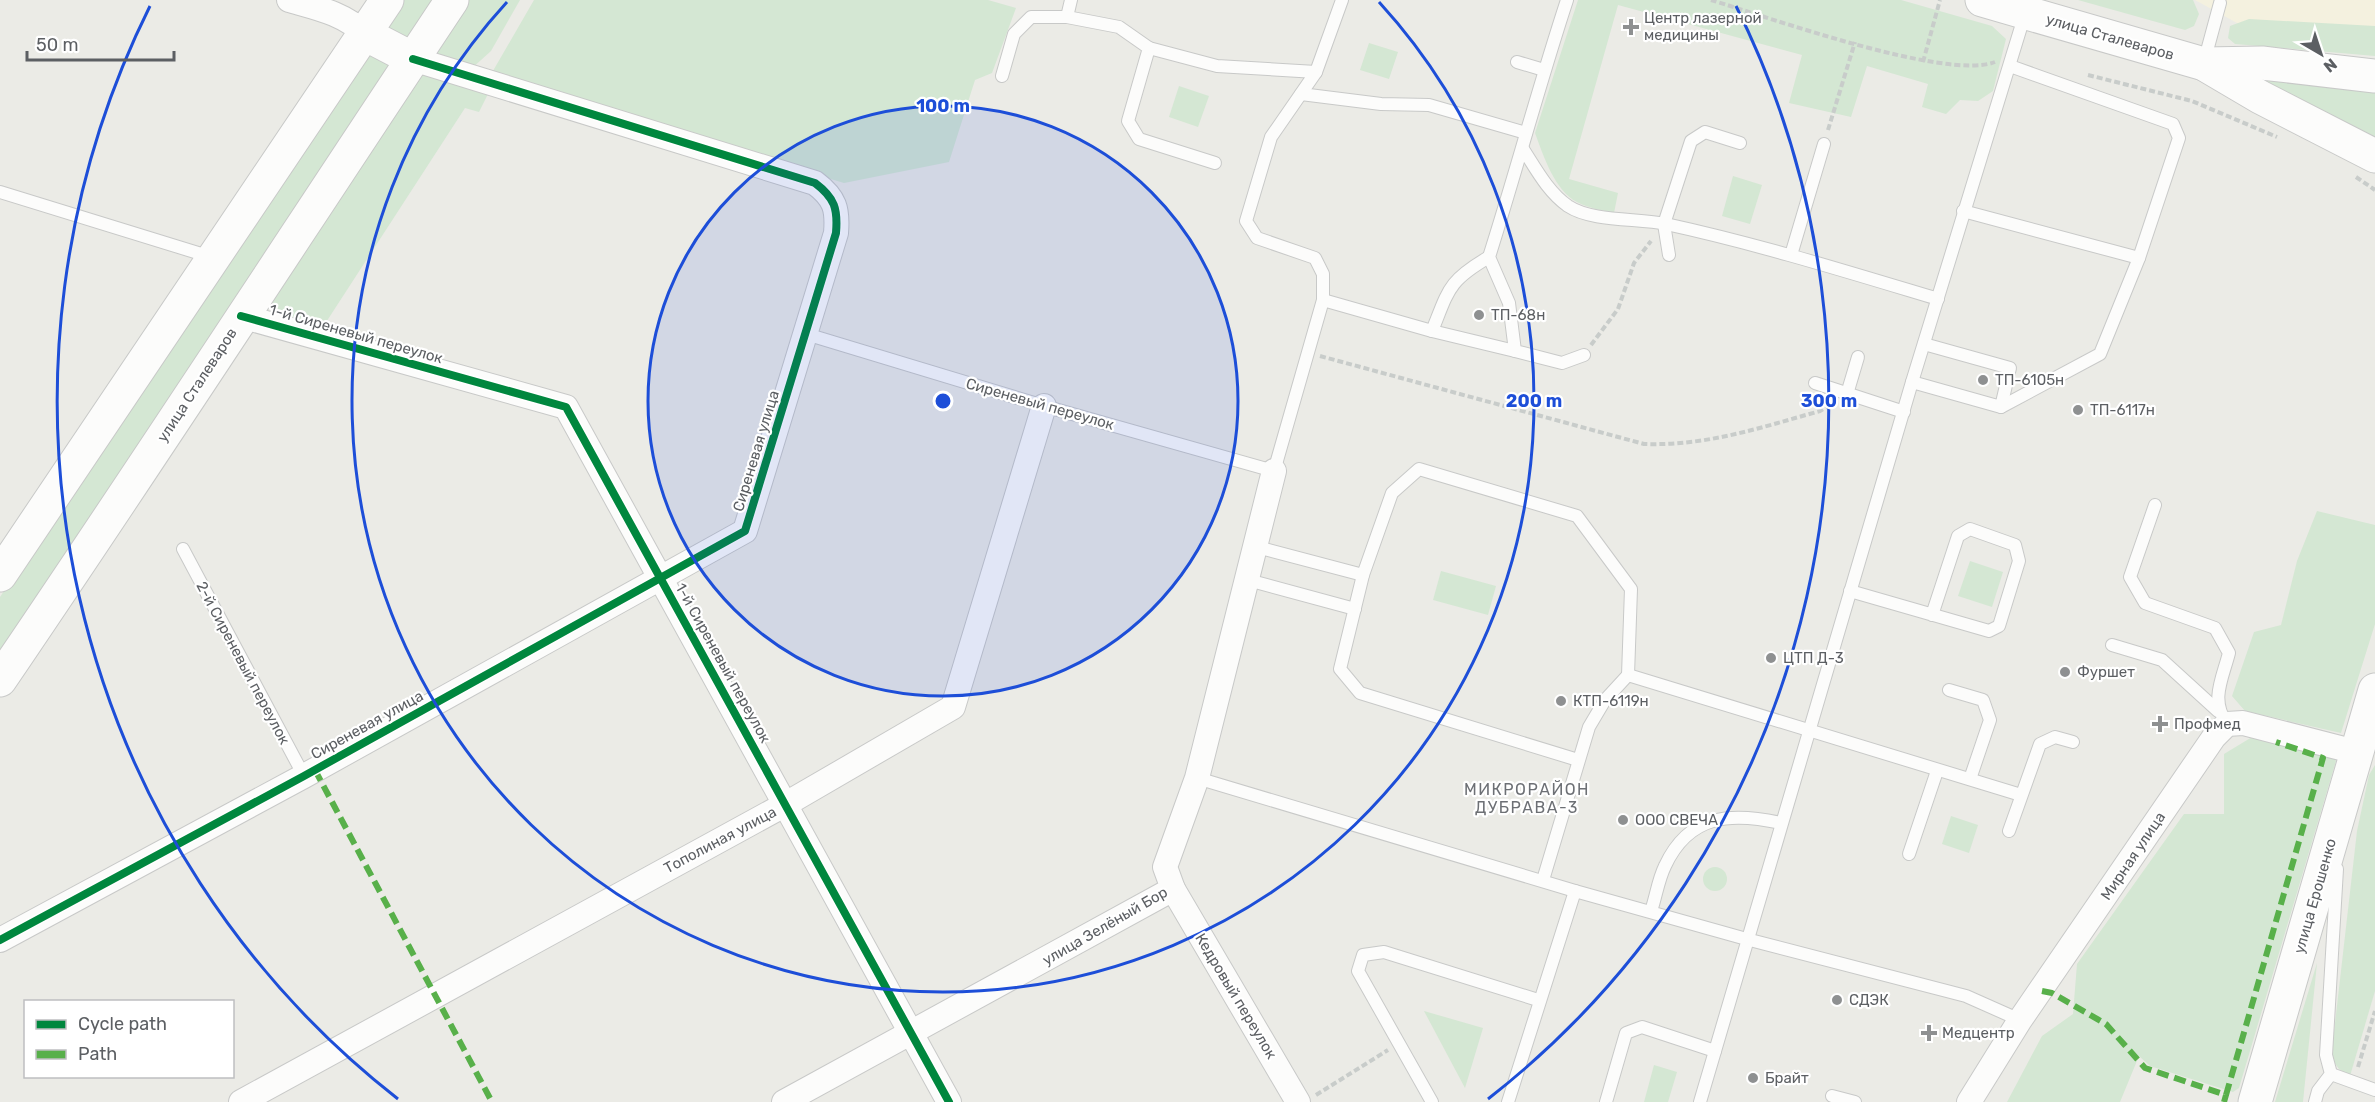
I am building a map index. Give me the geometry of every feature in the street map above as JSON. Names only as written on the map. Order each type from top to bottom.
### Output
[{"type":"main road","points":[[0,575],[387,0]]},
{"type":"main road","name":"улица Сталеваров","points":[[0,680],[136,480],[241,316],[452,0]]},
{"type":"main road","name":"улица Сталеваров","points":[[2004,5],[2204,64],[2260,97],[2375,156]]},
{"type":"main road","points":[[365,34],[413,59]]},
{"type":"main road","name":"улица Сталеваров","points":[[2204,64],[2262,63],[2375,76]]},
{"type":"main road","name":"улица Ерошенко","points":[[2255,1102],[2375,690]]},
{"type":"street","points":[[289,0],[338,15],[351,21],[365,34]]},
{"type":"street","name":"Сиреневая улица","points":[[0,940],[304,776],[745,531],[836,233],[838,211],[829,193],[815,183],[413,59]]},
{"type":"street","name":"1-й Сиреневый переулок","points":[[241,316],[566,407],[949,1102]]},
{"type":"street","name":"Тополиная улица","points":[[241,1102],[786,804],[953,707],[1044,406]]},
{"type":"street","name":"улица Зелёный Бор","points":[[784,1102],[1173,889],[1165,867],[1197,778],[1257,547],[1274,471]]},
{"type":"street","points":[[2222,718],[2356,752]]},
{"type":"street","name":"Мирная улица","points":[[1969,1102],[2020,1020],[2214,736],[2222,718]]},
{"type":"street","name":"Кедровый переулок","points":[[1173,889],[1306,1099]]},
{"type":"lane","points":[[1067,17],[1071,0]]},
{"type":"lane","points":[[1274,471],[1323,300],[1323,274],[1315,258],[1257,238],[1246,221],[1270,137],[1316,72],[1342,0]]},
{"type":"lane","points":[[1432,331],[1451,284],[1489,257],[1567,0]]},
{"type":"lane","points":[[2204,64],[2220,3]]},
{"type":"lane","points":[[1700,1102],[1750,940],[1780,823],[1963,211],[2010,66],[2004,5]]},
{"type":"lane","points":[[1002,76],[1014,34],[1031,17],[1067,17],[1119,27],[1149,48],[1217,66],[1316,72]]},
{"type":"lane","points":[[1149,48],[1128,121],[1139,140],[1215,163]]},
{"type":"lane","points":[[1517,62],[1544,70]]},
{"type":"lane","points":[[1912,382],[2001,407],[2100,354],[2139,258],[2179,138],[2173,124],[2010,66]]},
{"type":"lane","points":[[1301,94],[1381,104],[1429,105],[1526,133]]},
{"type":"lane","points":[[1669,255],[1664,224],[1691,141],[1705,132],[1740,143]]},
{"type":"lane","points":[[1791,255],[1824,144]]},
{"type":"lane","points":[[1523,149],[1543,181],[1569,206],[1586,213],[1664,224],[1791,255],[1938,299]]},
{"type":"lane","points":[[0,192],[212,258]]},
{"type":"lane","points":[[1963,211],[2139,258]]},
{"type":"lane","points":[[1489,257],[1509,303],[1515,351]]},
{"type":"lane","points":[[1323,300],[1432,331],[1562,363],[1584,355]]},
{"type":"lane","name":"Сиреневый переулок","points":[[806,334],[1044,406],[1274,471]]},
{"type":"lane","points":[[1924,344],[2010,368],[2001,407]]},
{"type":"lane","points":[[1847,394],[1858,357]]},
{"type":"lane","points":[[1815,383],[1904,412]]},
{"type":"lane","points":[[1543,880],[1589,727],[1605,700],[1628,675],[1631,590],[1577,516],[1419,469],[1392,493],[1364,576],[1340,669],[1360,693],[1578,760]]},
{"type":"lane","points":[[2155,505],[2130,577],[2145,603],[2215,628],[2229,653],[2217,697],[2222,718]]},
{"type":"lane","points":[[1850,591],[1932,615],[1989,631],[1999,626],[2019,561],[2015,545],[1970,529],[1958,536],[1932,615]]},
{"type":"lane","points":[[1257,547],[1364,576]]},
{"type":"lane","name":"2-й Сиреневый переулок","points":[[183,549],[304,776]]},
{"type":"lane","points":[[1248,580],[1355,609]]},
{"type":"lane","points":[[2112,645],[2162,660],[2222,718]]},
{"type":"lane","points":[[1628,675],[2021,795]]},
{"type":"lane","points":[[1949,690],[1983,700],[1990,720],[1970,779]]},
{"type":"lane","points":[[2009,831],[2040,744],[2055,737],[2073,742]]},
{"type":"lane","points":[[1909,854],[1937,771]]},
{"type":"lane","points":[[1197,778],[1575,891],[1750,940],[1966,996],[2020,1020]]},
{"type":"lane","points":[[2331,1074],[2326,1055],[2340,813]]},
{"type":"lane","points":[[1651,911],[1665,866],[1679,843],[1695,829],[1721,818],[1747,816],[1780,823]]},
{"type":"lane","points":[[1508,1102],[1538,999],[1575,891]]},
{"type":"lane","points":[[1432,1102],[1358,971],[1363,955],[1384,952],[1538,999]]},
{"type":"lane","points":[[1606,1102],[1626,1033],[1642,1027],[1715,1051]]},
{"type":"lane","points":[[2331,1074],[2353,1084],[2375,1090]]},
{"type":"lane","points":[[2315,1102],[2318,1091],[2331,1074]]},
{"type":"lane","points":[[1832,1096],[1855,1102]]},
{"type":"path","points":[[1923,62],[1940,0]]},
{"type":"path","points":[[1824,144],[1855,42]]},
{"type":"path","points":[[1584,355],[1618,309],[1634,263],[1664,224]]},
{"type":"path","points":[[1308,353],[1644,444],[1676,445],[1723,439],[1820,411],[1847,394]]},
{"type":"path","points":[[2353,1084],[2375,1011]]},
{"type":"path","points":[[1306,1099],[1399,1043]]},
{"type":"shaded area","points":[[2195,0],[2375,0],[2375,37],[2248,29]]},
{"type":"green space","points":[[400,0],[437,0],[409,44],[383,27]]},
{"type":"green space","points":[[467,0],[520,0],[491,51],[470,70],[437,55],[439,42]]},
{"type":"green space","points":[[534,0],[988,0],[1016,8],[992,73],[975,80],[949,162],[844,183],[490,76]]},
{"type":"green space","points":[[1578,0],[1901,0],[1992,26],[2006,39],[1993,91],[1978,101],[1960,100],[1946,114],[1922,107],[1928,84],[1867,66],[1851,117],[1789,103],[1802,55],[1618,5],[1569,179],[1618,193],[1614,213],[1585,206],[1562,190],[1551,172],[1535,133]]},
{"type":"green space","points":[[2078,0],[2193,0],[2199,14],[2194,26],[2185,30]]},
{"type":"green space","points":[[2249,19],[2375,26],[2375,56],[2235,44],[2228,38],[2230,26]]},
{"type":"green space","points":[[1369,43],[1398,52],[1389,79],[1360,70]]},
{"type":"green space","points":[[375,50],[388,57],[389,73],[0,660],[0,597],[360,57]]},
{"type":"green space","points":[[421,72],[490,90],[479,112],[465,108],[321,330],[280,317],[272,301]]},
{"type":"green space","points":[[2253,78],[2375,89],[2375,140]]},
{"type":"green space","points":[[1179,86],[1209,96],[1198,127],[1169,117]]},
{"type":"green space","points":[[1733,176],[1762,185],[1750,224],[1722,216]]},
{"type":"green space","points":[[2317,511],[2375,525],[2375,624],[2341,733],[2245,711],[2232,696],[2254,632],[2281,625],[2297,561]]},
{"type":"green space","points":[[1970,561],[2003,572],[1992,607],[1958,596]]},
{"type":"green space","points":[[1441,571],[1496,586],[1488,615],[1433,600]]},
{"type":"green space","points":[[2257,734],[2329,752],[2336,761],[2239,1088],[2233,1092],[2150,1066],[2139,1056],[2120,1102],[2007,1102],[2042,1036],[2073,1014],[2077,964],[2184,814],[2224,814],[2224,754]]},
{"type":"green space","points":[[2375,765],[2375,991],[2350,1076],[2339,1069],[2331,1058],[2357,831],[2369,775]]},
{"type":"green space","points":[[1951,816],[1978,825],[1969,853],[1942,844]]},
{"type":"green space","points":[[1715,867],[1724,870],[1727,879],[1724,888],[1715,891],[1706,888],[1703,879],[1706,870]]},
{"type":"green space","points":[[2317,963],[2303,1102],[2275,1102]]},
{"type":"green space","points":[[1424,1011],[1483,1028],[1465,1088]]},
{"type":"green space","points":[[1654,1065],[1677,1072],[1668,1102],[1644,1102]]},
{"type":"marked path","points":[[2226,1095],[2323,758],[2276,742]]},
{"type":"marked path","points":[[315,770],[492,1102]]},
{"type":"marked path","points":[[2042,991],[2052,993],[2106,1024],[2145,1068],[2226,1095],[2224,1102]]},
{"type":"cycle path","points":[[0,940],[304,776],[745,531],[836,233],[836,211],[831,199],[815,183],[413,59]]},
{"type":"cycle path","points":[[241,316],[566,407],[949,1102]]},
{"type":"place","name":"Центр лазерной медицины","points":[[1631,27]]},
{"type":"place","name":"ТП-68н","points":[[1479,315]]},
{"type":"place","name":"ТП-6105н","points":[[1983,380]]},
{"type":"place","name":"ТП-6117н","points":[[2078,410]]},
{"type":"place","name":"ЦТП Д-3","points":[[1771,658]]},
{"type":"place","name":"Фуршет","points":[[2065,672]]},
{"type":"place","name":"КТП-6119н","points":[[1561,701]]},
{"type":"place","name":"Профмед","points":[[2160,724]]},
{"type":"place","name":"ООО СВЕЧА","points":[[1623,820]]},
{"type":"place","name":"СДЭК","points":[[1837,1000]]},
{"type":"place","name":"Медцентр","points":[[1929,1033]]},
{"type":"place","name":"Брайт","points":[[1753,1078]]},
{"type":"district","name":"МИКРОРАЙОН ДУБРАВА-3","points":[[1527,798]]}]
